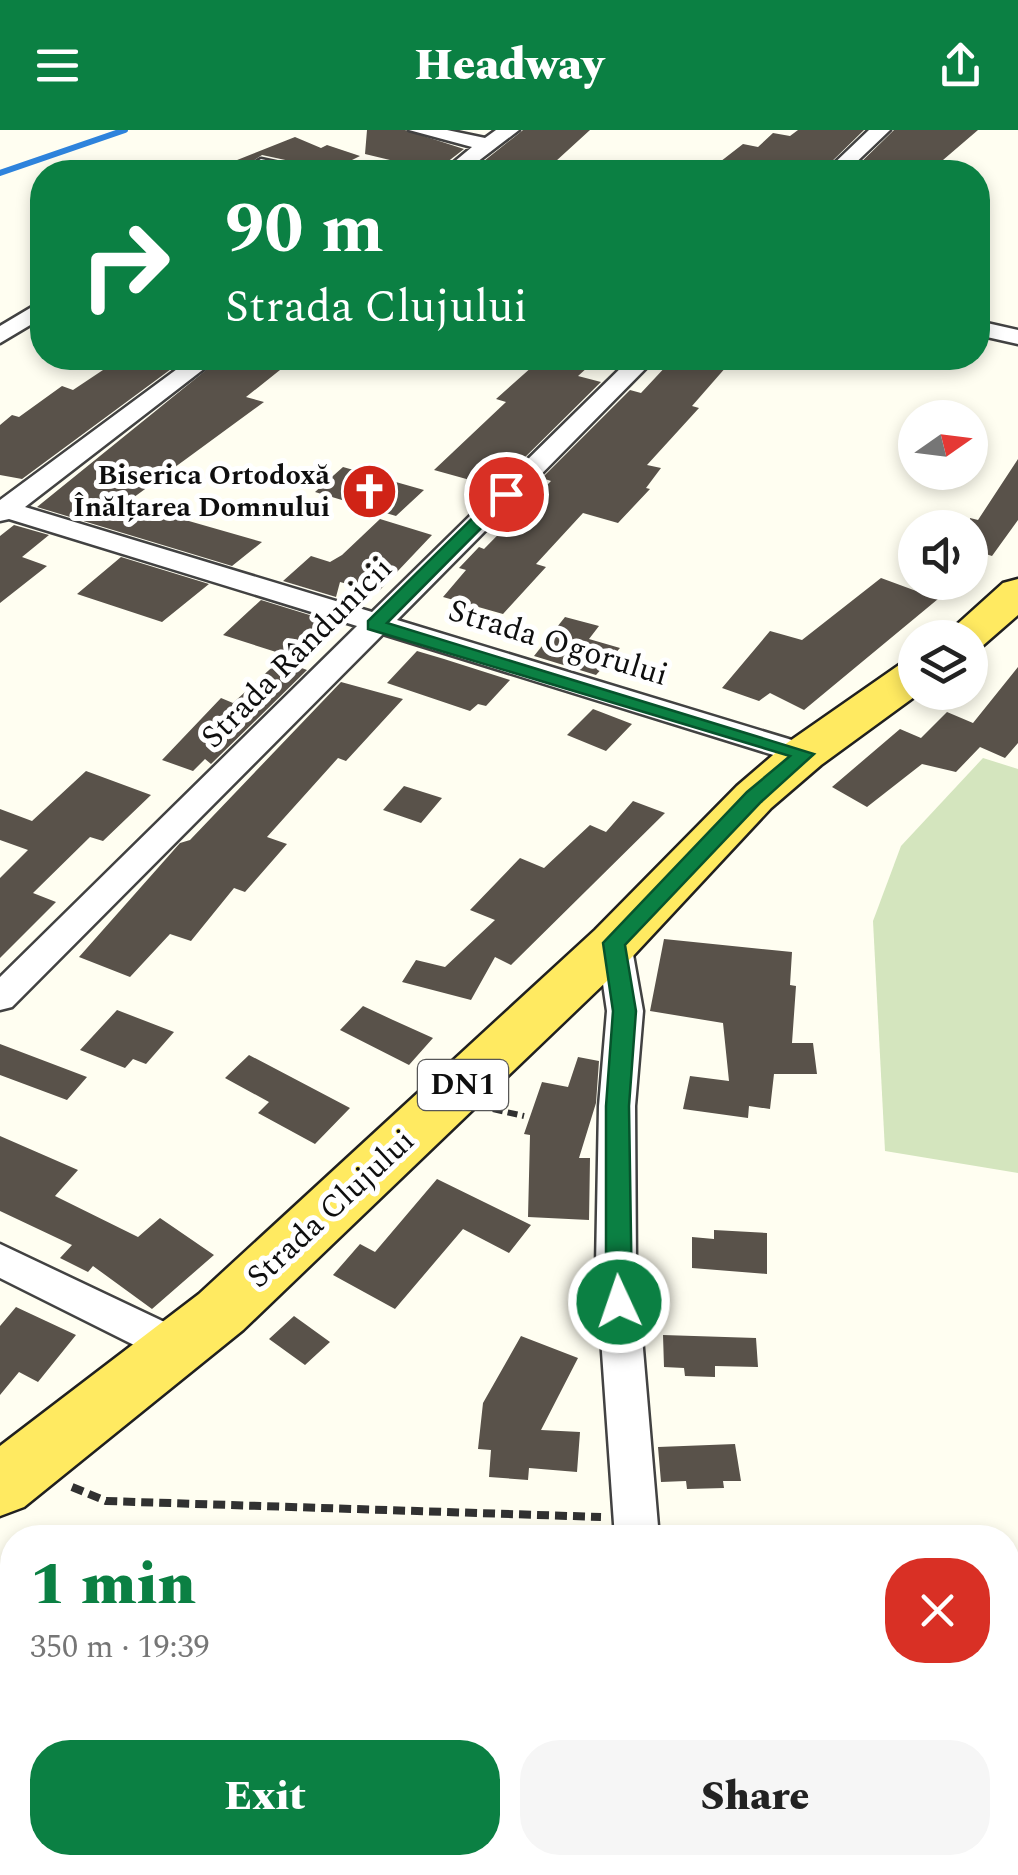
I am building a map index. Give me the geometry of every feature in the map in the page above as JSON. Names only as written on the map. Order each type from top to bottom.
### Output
[{"type":"main road","points":[[985,620],[1018,592]]},
{"type":"main road","name":"Strada Clujului","points":[[12,1477],[179,1348],[614,943],[754,797],[804,754],[898,687]]},
{"type":"street","points":[[419,130],[489,145]]},
{"type":"street","points":[[468,160],[509,130]]},
{"type":"street","points":[[848,160],[880,130]]},
{"type":"street","points":[[0,336],[30,316]]},
{"type":"street","points":[[990,331],[1018,337]]},
{"type":"street","points":[[2,511],[190,370]]},
{"type":"street","name":"Strada Rândunicii","points":[[0,998],[632,370]]},
{"type":"street","name":"Strada Ogorului","points":[[2,511],[804,754]]},
{"type":"street","points":[[614,943],[624,1011],[618,1106],[616,1266],[636,1525]]},
{"type":"street","points":[[0,1260],[179,1348]]},
{"type":"path","points":[[12,1477],[106,1501],[577,1525]]},
{"type":"green space","points":[[983,758],[1018,769],[1018,1173],[885,1151],[873,921],[901,846]]},
{"type":"building","points":[[367,130],[405,130],[464,149],[450,160],[390,160],[365,154]]},
{"type":"building","points":[[523,130],[590,130],[557,160],[485,160]]},
{"type":"building","points":[[798,130],[864,130],[833,160],[722,160],[743,144],[758,147],[773,133],[790,136]]},
{"type":"building","points":[[894,130],[978,130],[943,160],[863,160]]},
{"type":"building","points":[[295,137],[321,148],[327,145],[360,156],[352,160],[285,160],[262,155],[254,160],[237,160]]},
{"type":"building","points":[[103,370],[170,370],[22,479],[0,475],[0,425],[12,415],[19,417],[62,386],[73,390]]},
{"type":"building","points":[[206,370],[280,370],[246,397],[264,402],[126,503],[262,542],[232,566],[37,507]]},
{"type":"building","points":[[529,370],[585,370],[578,376],[601,382],[512,470],[495,465],[484,477],[475,474],[470,480],[434,470],[506,402],[496,399]]},
{"type":"building","points":[[662,370],[724,370],[692,406],[699,408],[647,465],[661,468],[646,488],[650,489],[618,523],[583,513],[536,564],[546,567],[503,614],[443,597],[466,570],[459,568],[479,547],[484,549],[551,481],[542,478],[630,390],[641,393]]},
{"type":"building","points":[[1018,459],[1018,520],[992,556],[988,555],[988,510],[985,510]]},
{"type":"building","name":"Biserica Ortodoxă Înălțarea Domnului","points":[[343,467],[424,490],[396,516],[315,492]]},
{"type":"building","points":[[380,519],[432,535],[378,592],[340,582],[336,597],[283,581],[311,556],[330,562],[342,555]]},
{"type":"building","points":[[14,525],[49,535],[22,557],[47,566],[0,603],[0,536]]},
{"type":"building","points":[[121,557],[209,584],[162,622],[77,594]]},
{"type":"building","points":[[881,578],[898,584],[898,600],[937,600],[913,620],[898,620],[898,632],[804,710],[770,693],[759,701],[722,688],[770,631],[802,640]]},
{"type":"building","points":[[261,600],[329,621],[295,658],[223,635]]},
{"type":"building","points":[[565,617],[599,626],[589,639],[620,648],[596,675],[534,656]]},
{"type":"building","points":[[417,651],[510,680],[486,706],[478,704],[470,711],[387,683]]},
{"type":"building","points":[[280,660],[307,670],[211,764],[205,759],[193,771],[162,760],[221,698],[233,703]]},
{"type":"building","points":[[1018,667],[1018,743],[1005,758],[980,747],[956,772],[922,764],[867,807],[832,787],[900,729],[921,738],[947,712],[973,723],[988,710],[988,704]]},
{"type":"building","points":[[341,682],[403,699],[346,761],[338,758],[267,837],[287,844],[245,892],[234,888],[191,941],[170,934],[130,977],[79,957],[180,843],[190,840]]},
{"type":"building","points":[[593,709],[632,724],[606,751],[567,735]]},
{"type":"building","points":[[86,771],[151,795],[103,841],[90,837],[33,893],[56,902],[0,958],[0,878],[28,850],[0,840],[0,809],[32,821]]},
{"type":"building","points":[[404,786],[442,798],[421,823],[383,810]]},
{"type":"building","points":[[633,801],[665,813],[511,965],[495,957],[471,1000],[402,982],[416,960],[445,967],[495,920],[470,910],[520,858],[544,868],[590,825],[606,832]]},
{"type":"building","points":[[664,939],[792,952],[790,985],[796,986],[792,1043],[813,1043],[817,1074],[774,1074],[770,1109],[749,1106],[748,1118],[683,1109],[690,1076],[729,1081],[723,1023],[650,1011]]},
{"type":"building","points":[[363,1006],[433,1038],[409,1065],[340,1030]]},
{"type":"building","points":[[117,1010],[174,1032],[146,1064],[133,1059],[125,1068],[80,1050]]},
{"type":"building","points":[[0,1044],[87,1077],[67,1100],[0,1075]]},
{"type":"building","points":[[249,1055],[350,1108],[315,1144],[258,1113],[269,1102],[225,1078]]},
{"type":"building","points":[[578,1057],[599,1061],[596,1103],[579,1158],[590,1158],[589,1220],[528,1217],[530,1135],[524,1134],[542,1082],[568,1087]]},
{"type":"building","points":[[0,1136],[78,1170],[55,1196],[138,1237],[160,1218],[214,1255],[152,1309],[93,1266],[88,1272],[60,1258],[72,1245],[0,1211]]},
{"type":"building","points":[[437,1179],[531,1225],[509,1253],[463,1229],[395,1309],[333,1275],[360,1244],[375,1252]]},
{"type":"building","points":[[714,1230],[767,1233],[767,1274],[692,1268],[692,1237],[714,1239]]},
{"type":"building","points":[[16,1307],[76,1335],[38,1382],[19,1372],[0,1395],[0,1326]]},
{"type":"building","points":[[294,1316],[330,1342],[305,1365],[269,1339]]},
{"type":"building","points":[[663,1335],[756,1338],[758,1367],[715,1366],[715,1377],[685,1376],[684,1368],[664,1367]]},
{"type":"building","points":[[521,1336],[578,1358],[541,1430],[580,1432],[577,1472],[529,1468],[528,1480],[489,1477],[491,1450],[478,1449],[483,1403]]},
{"type":"building","points":[[735,1444],[741,1481],[723,1481],[724,1488],[687,1489],[686,1481],[661,1482],[658,1447]]},
{"type":"waterway","points":[[38,160],[125,130]]},
{"type":"waterway","points":[[0,173],[30,163]]},
{"type":"place","name":"Biserica Ortodoxă Înălțarea Domnului","points":[[369,491]]},
{"type":"route","points":[[506,494],[374,625],[804,754],[754,797],[614,943],[624,1011],[618,1106],[619,1302]]}]
